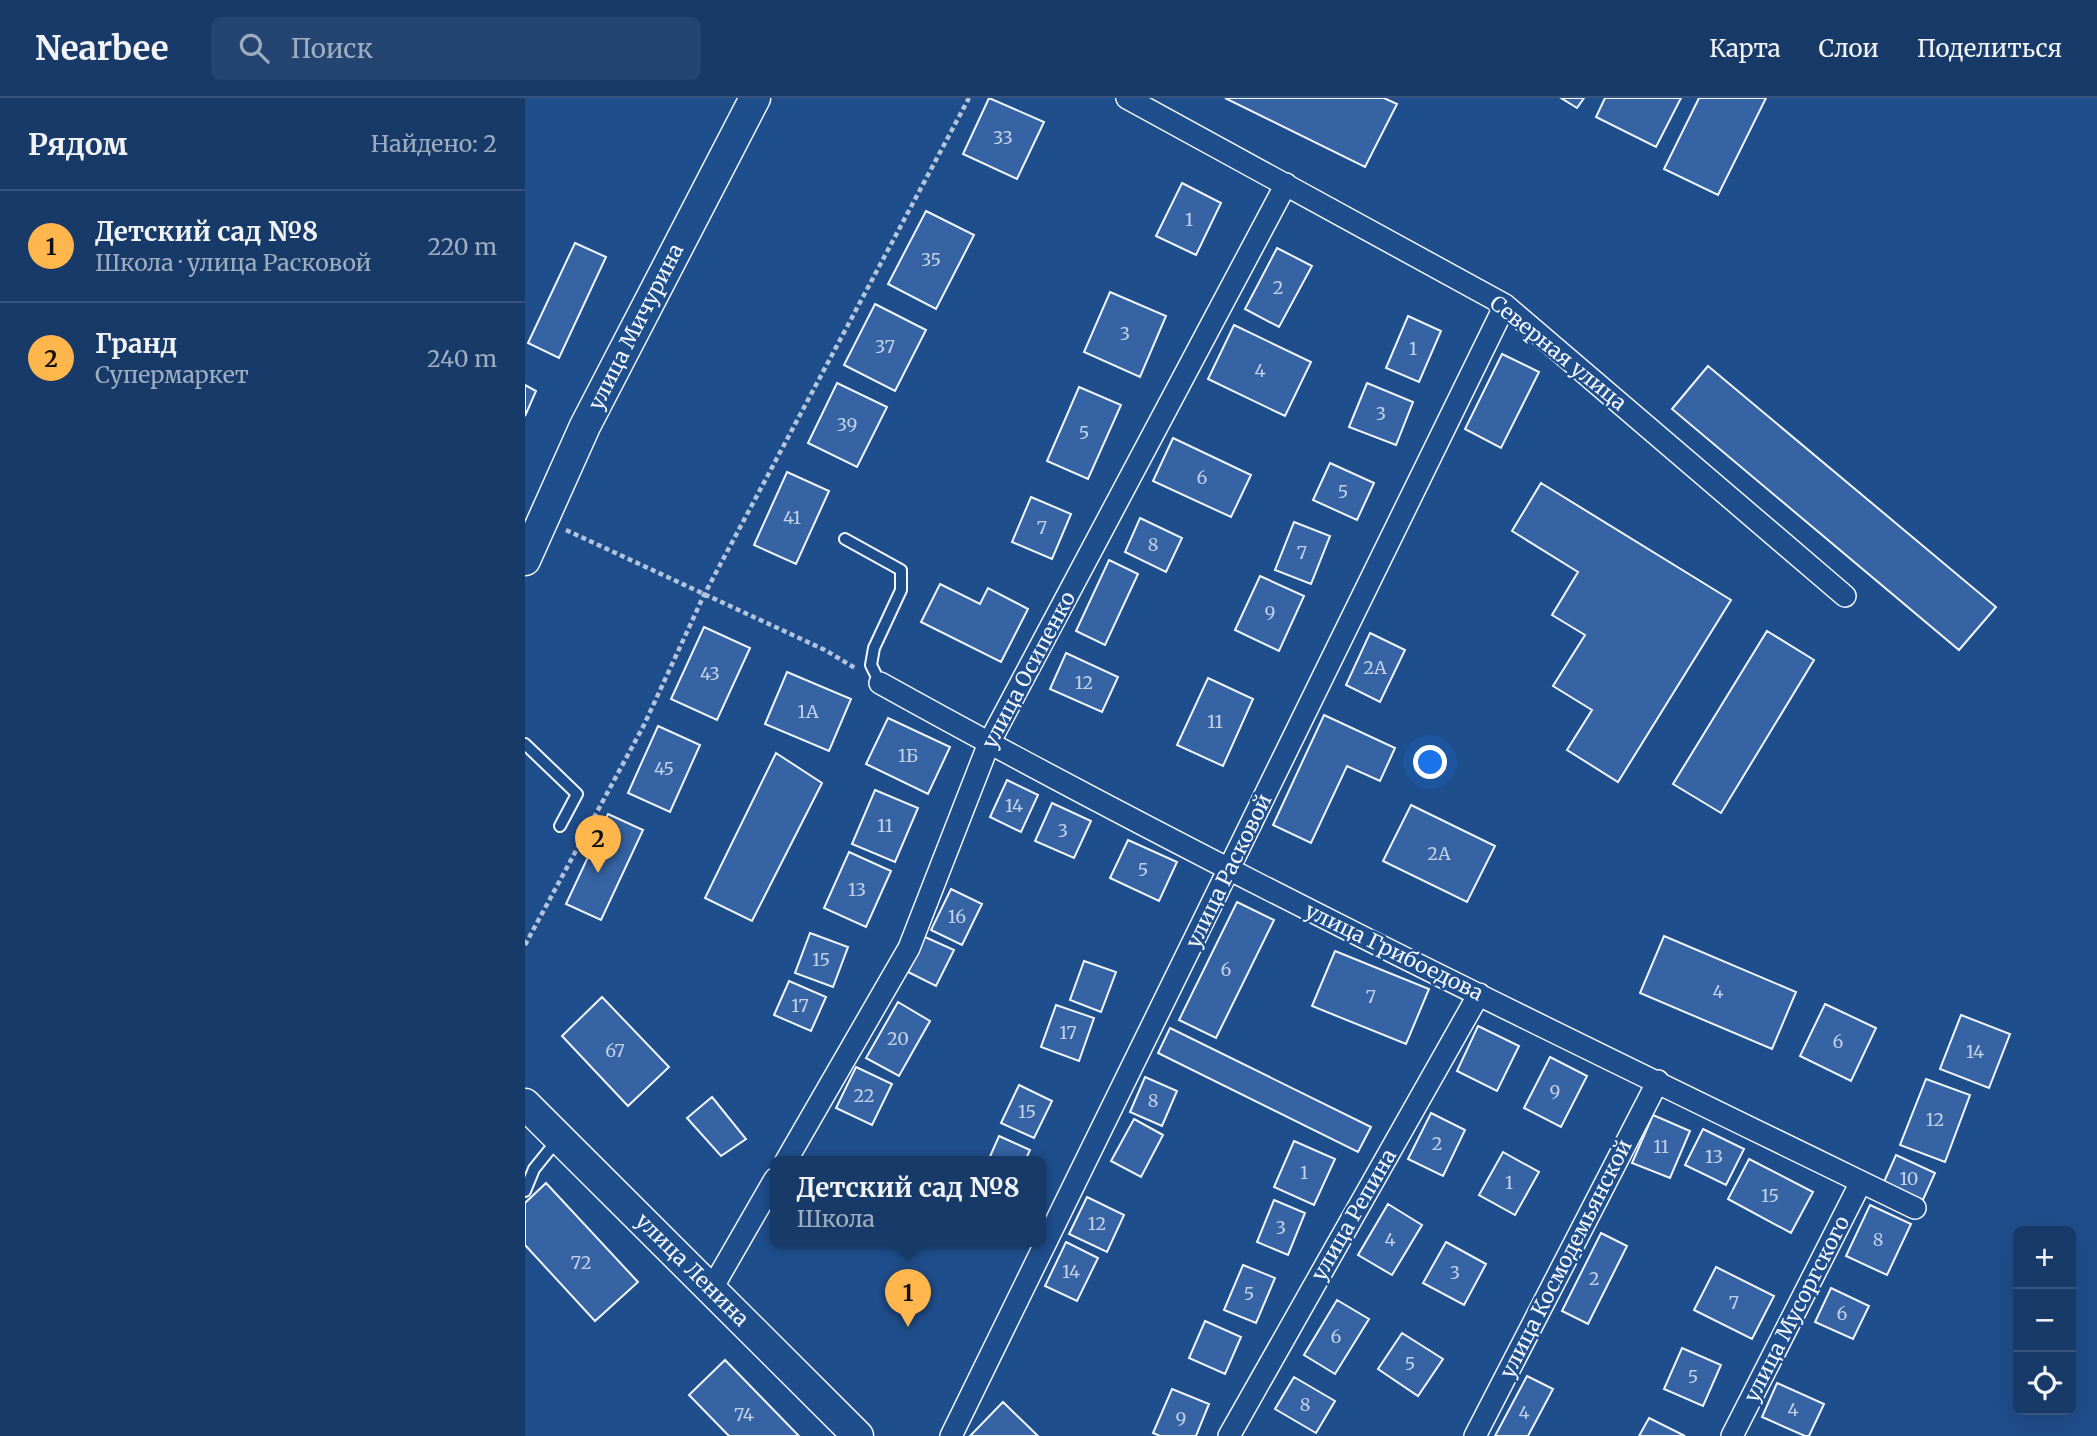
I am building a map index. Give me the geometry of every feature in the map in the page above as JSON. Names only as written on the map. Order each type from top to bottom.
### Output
[{"type":"main road","name":"улица Мичурина","points":[[525,560],[585,426],[755,98]]},
{"type":"main road","name":"улица Ленина","points":[[525,1104],[858,1436]]},
{"type":"street","name":"Северная улица","points":[[1127,98],[1505,305],[1845,596]]},
{"type":"street","name":"улица Осипенко","points":[[789,1156],[909,948],[989,743],[1286,184]]},
{"type":"street","name":"улица Расковой","points":[[1046,1243],[1505,305]]},
{"type":"street","name":"улица Грибоедова","points":[[880,683],[1229,871],[1915,1208]]},
{"type":"street","name":"улица Репина","points":[[1229,1436],[1479,994]]},
{"type":"street","name":"улица Космодемьянской","points":[[1475,1436],[1658,1081]]},
{"type":"street","name":"улица Мусоргского","points":[[1732,1436],[1861,1182]]},
{"type":"street","points":[[711,1290],[770,1189]]},
{"type":"street","name":"улица Расковой","points":[[951,1436],[1044,1247]]},
{"type":"lane","points":[[845,539],[901,570],[901,590],[874,648],[871,665],[880,683]]},
{"type":"lane","points":[[525,744],[577,794],[560,827]]},
{"type":"lane","points":[[525,1191],[534,1169],[559,1138]]},
{"type":"path","points":[[525,945],[644,725],[704,595],[969,98]]},
{"type":"path","points":[[543,519],[825,650],[880,683]]},
{"type":"building","points":[[989,98],[1044,122],[1017,179],[963,154]]},
{"type":"building","points":[[1225,98],[1384,98],[1397,104],[1365,167]]},
{"type":"building","points":[[1561,98],[1584,98],[1577,108]]},
{"type":"building","points":[[1605,98],[1681,98],[1656,147],[1596,117]]},
{"type":"building","points":[[1699,98],[1766,98],[1718,195],[1664,169]]},
{"type":"building","points":[[1182,183],[1221,203],[1196,255],[1156,236]]},
{"type":"building","points":[[926,211],[974,235],[936,309],[888,284]]},
{"type":"building","points":[[575,243],[606,257],[559,358],[528,343]]},
{"type":"building","points":[[1277,248],[1312,266],[1279,327],[1245,309]]},
{"type":"building","points":[[1110,292],[1166,316],[1140,377],[1084,352]]},
{"type":"building","points":[[875,304],[926,330],[895,391],[844,365]]},
{"type":"building","points":[[1408,316],[1441,331],[1419,382],[1386,368]]},
{"type":"building","points":[[1234,325],[1311,362],[1285,416],[1208,379]]},
{"type":"building","points":[[1502,354],[1539,372],[1501,448],[1465,429]]},
{"type":"building","points":[[1708,366],[1996,607],[1959,650],[1672,409]]},
{"type":"building","points":[[837,383],[887,407],[857,467],[808,443]]},
{"type":"building","points":[[1367,383],[1413,402],[1396,445],[1349,427]]},
{"type":"building","points":[[525,385],[536,391],[525,416]]},
{"type":"building","points":[[1079,387],[1121,405],[1088,479],[1047,461]]},
{"type":"building","points":[[1173,438],[1251,475],[1231,517],[1153,481]]},
{"type":"building","points":[[1330,463],[1374,483],[1357,520],[1313,500]]},
{"type":"building","points":[[787,472],[829,491],[796,564],[754,545]]},
{"type":"building","points":[[1541,483],[1731,600],[1618,782],[1567,750],[1592,710],[1553,686],[1585,635],[1552,615],[1578,572],[1512,531]]},
{"type":"building","points":[[1031,497],[1071,514],[1052,559],[1012,542]]},
{"type":"building","points":[[1140,518],[1182,538],[1166,572],[1125,552]]},
{"type":"building","points":[[1294,522],[1330,536],[1311,584],[1275,570]]},
{"type":"building","points":[[1109,560],[1138,574],[1105,645],[1076,631]]},
{"type":"building","points":[[1260,576],[1304,596],[1279,651],[1235,630]]},
{"type":"building","points":[[940,584],[980,604],[988,588],[1028,609],[1001,662],[921,622]]},
{"type":"building","points":[[704,627],[750,648],[717,720],[671,699]]},
{"type":"building","points":[[1767,631],[1814,660],[1721,813],[1673,784]]},
{"type":"building","points":[[1370,633],[1405,650],[1380,702],[1346,685]]},
{"type":"building","points":[[1066,653],[1118,677],[1102,712],[1050,689]]},
{"type":"building","points":[[787,672],[851,699],[829,751],[765,724]]},
{"type":"building","points":[[1208,678],[1253,699],[1223,766],[1177,745]]},
{"type":"building","points":[[1324,715],[1395,748],[1380,781],[1347,766],[1311,843],[1273,825]]},
{"type":"building","points":[[888,718],[950,747],[928,794],[866,764]]},
{"type":"building","points":[[658,726],[700,745],[670,812],[628,793]]},
{"type":"building","points":[[776,753],[822,783],[752,921],[705,898]]},
{"type":"building","points":[[1007,780],[1038,795],[1021,832],[990,817]]},
{"type":"building","points":[[875,790],[918,808],[895,862],[852,844]]},
{"type":"building","points":[[1052,803],[1091,821],[1074,858],[1035,841]]},
{"type":"building","points":[[1411,805],[1495,846],[1467,902],[1383,861]]},
{"type":"building","points":[[608,814],[643,830],[601,920],[566,904]]},
{"type":"building","points":[[1128,840],[1177,862],[1159,901],[1110,878]]},
{"type":"building","points":[[849,852],[891,871],[866,927],[824,908]]},
{"type":"building","points":[[951,889],[982,904],[962,945],[931,930]]},
{"type":"building","points":[[1237,902],[1274,920],[1216,1038],[1179,1020]]},
{"type":"building","points":[[810,933],[848,947],[833,987],[795,973]]},
{"type":"building","points":[[1664,936],[1796,992],[1772,1049],[1640,993]]},
{"type":"building","points":[[925,937],[954,950],[936,986],[908,972]]},
{"type":"building","points":[[1335,951],[1429,989],[1406,1044],[1312,1006]]},
{"type":"building","points":[[1084,961],[1116,972],[1101,1012],[1070,1000]]},
{"type":"building","points":[[789,981],[826,997],[811,1031],[774,1015]]},
{"type":"building","points":[[602,997],[669,1067],[628,1106],[562,1036]]},
{"type":"building","points":[[898,1002],[930,1021],[899,1076],[866,1058]]},
{"type":"building","points":[[1825,1004],[1876,1028],[1851,1081],[1800,1056]]},
{"type":"building","points":[[1056,1005],[1094,1018],[1079,1061],[1041,1047]]},
{"type":"building","points":[[1961,1015],[2010,1034],[1989,1088],[1940,1069]]},
{"type":"building","points":[[1478,1026],[1519,1046],[1497,1091],[1457,1071]]},
{"type":"building","points":[[1170,1028],[1371,1127],[1358,1152],[1158,1053]]},
{"type":"building","points":[[1550,1057],[1587,1076],[1561,1127],[1524,1108]]},
{"type":"building","points":[[856,1067],[892,1084],[872,1125],[836,1108]]},
{"type":"building","points":[[1145,1077],[1177,1091],[1162,1126],[1130,1112]]},
{"type":"building","points":[[1926,1079],[1970,1095],[1945,1162],[1900,1145]]},
{"type":"building","points":[[1019,1085],[1052,1101],[1034,1138],[1001,1123]]},
{"type":"building","points":[[712,1097],[746,1139],[721,1156],[687,1118]]},
{"type":"building","points":[[1431,1113],[1465,1130],[1443,1176],[1408,1159]]},
{"type":"building","points":[[1653,1115],[1690,1131],[1670,1178],[1632,1163]]},
{"type":"building","points":[[1134,1119],[1163,1135],[1141,1177],[1111,1161]]},
{"type":"building","points":[[1703,1129],[1744,1149],[1726,1185],[1685,1165]]},
{"type":"building","points":[[999,1136],[1030,1150],[1027,1156],[990,1156]]},
{"type":"building","points":[[1294,1141],[1335,1159],[1314,1205],[1274,1187]]},
{"type":"building","points":[[1503,1152],[1539,1172],[1515,1215],[1479,1195]]},
{"type":"building","points":[[1896,1155],[1935,1173],[1922,1202],[1883,1184]]},
{"type":"building","points":[[1749,1159],[1813,1192],[1791,1233],[1728,1199]]},
{"type":"building","points":[[546,1183],[638,1282],[595,1321],[525,1245],[525,1203]]},
{"type":"building","points":[[1087,1197],[1124,1215],[1107,1252],[1069,1234]]},
{"type":"building","points":[[1274,1200],[1305,1213],[1288,1255],[1257,1242]]},
{"type":"building","points":[[1388,1204],[1422,1225],[1392,1275],[1358,1255]]},
{"type":"building","points":[[1870,1205],[1911,1224],[1887,1275],[1846,1256]]},
{"type":"building","points":[[1601,1233],[1627,1246],[1588,1324],[1562,1311]]},
{"type":"building","points":[[1066,1242],[1098,1258],[1077,1301],[1045,1286]]},
{"type":"building","points":[[1446,1242],[1486,1264],[1464,1305],[1423,1283]]},
{"type":"building","points":[[1243,1265],[1275,1278],[1256,1323],[1224,1310]]},
{"type":"building","points":[[1716,1267],[1774,1296],[1752,1339],[1694,1310]]},
{"type":"building","points":[[1831,1288],[1869,1306],[1853,1339],[1815,1322]]},
{"type":"building","points":[[1337,1300],[1369,1319],[1335,1374],[1304,1355]]},
{"type":"building","points":[[1205,1321],[1241,1337],[1225,1374],[1189,1358]]},
{"type":"building","points":[[1402,1333],[1443,1359],[1418,1396],[1378,1369]]},
{"type":"building","points":[[1682,1348],[1721,1365],[1703,1406],[1664,1389]]},
{"type":"building","points":[[725,1360],[799,1436],[729,1436],[689,1395]]},
{"type":"building","points":[[1527,1376],[1553,1389],[1528,1436],[1495,1436]]},
{"type":"building","points":[[1294,1377],[1335,1401],[1316,1433],[1275,1409]]},
{"type":"building","points":[[1777,1383],[1824,1404],[1809,1436],[1762,1417]]},
{"type":"building","points":[[1172,1389],[1209,1404],[1196,1436],[1160,1436],[1153,1433]]},
{"type":"building","points":[[1003,1402],[1038,1436],[970,1436]]},
{"type":"building","points":[[1649,1418],[1685,1436],[1639,1436]]},
{"type":"place","name":"Гранд","points":[[598,873]]},
{"type":"place","name":"Детский сад №8","points":[[908,1327]]}]
